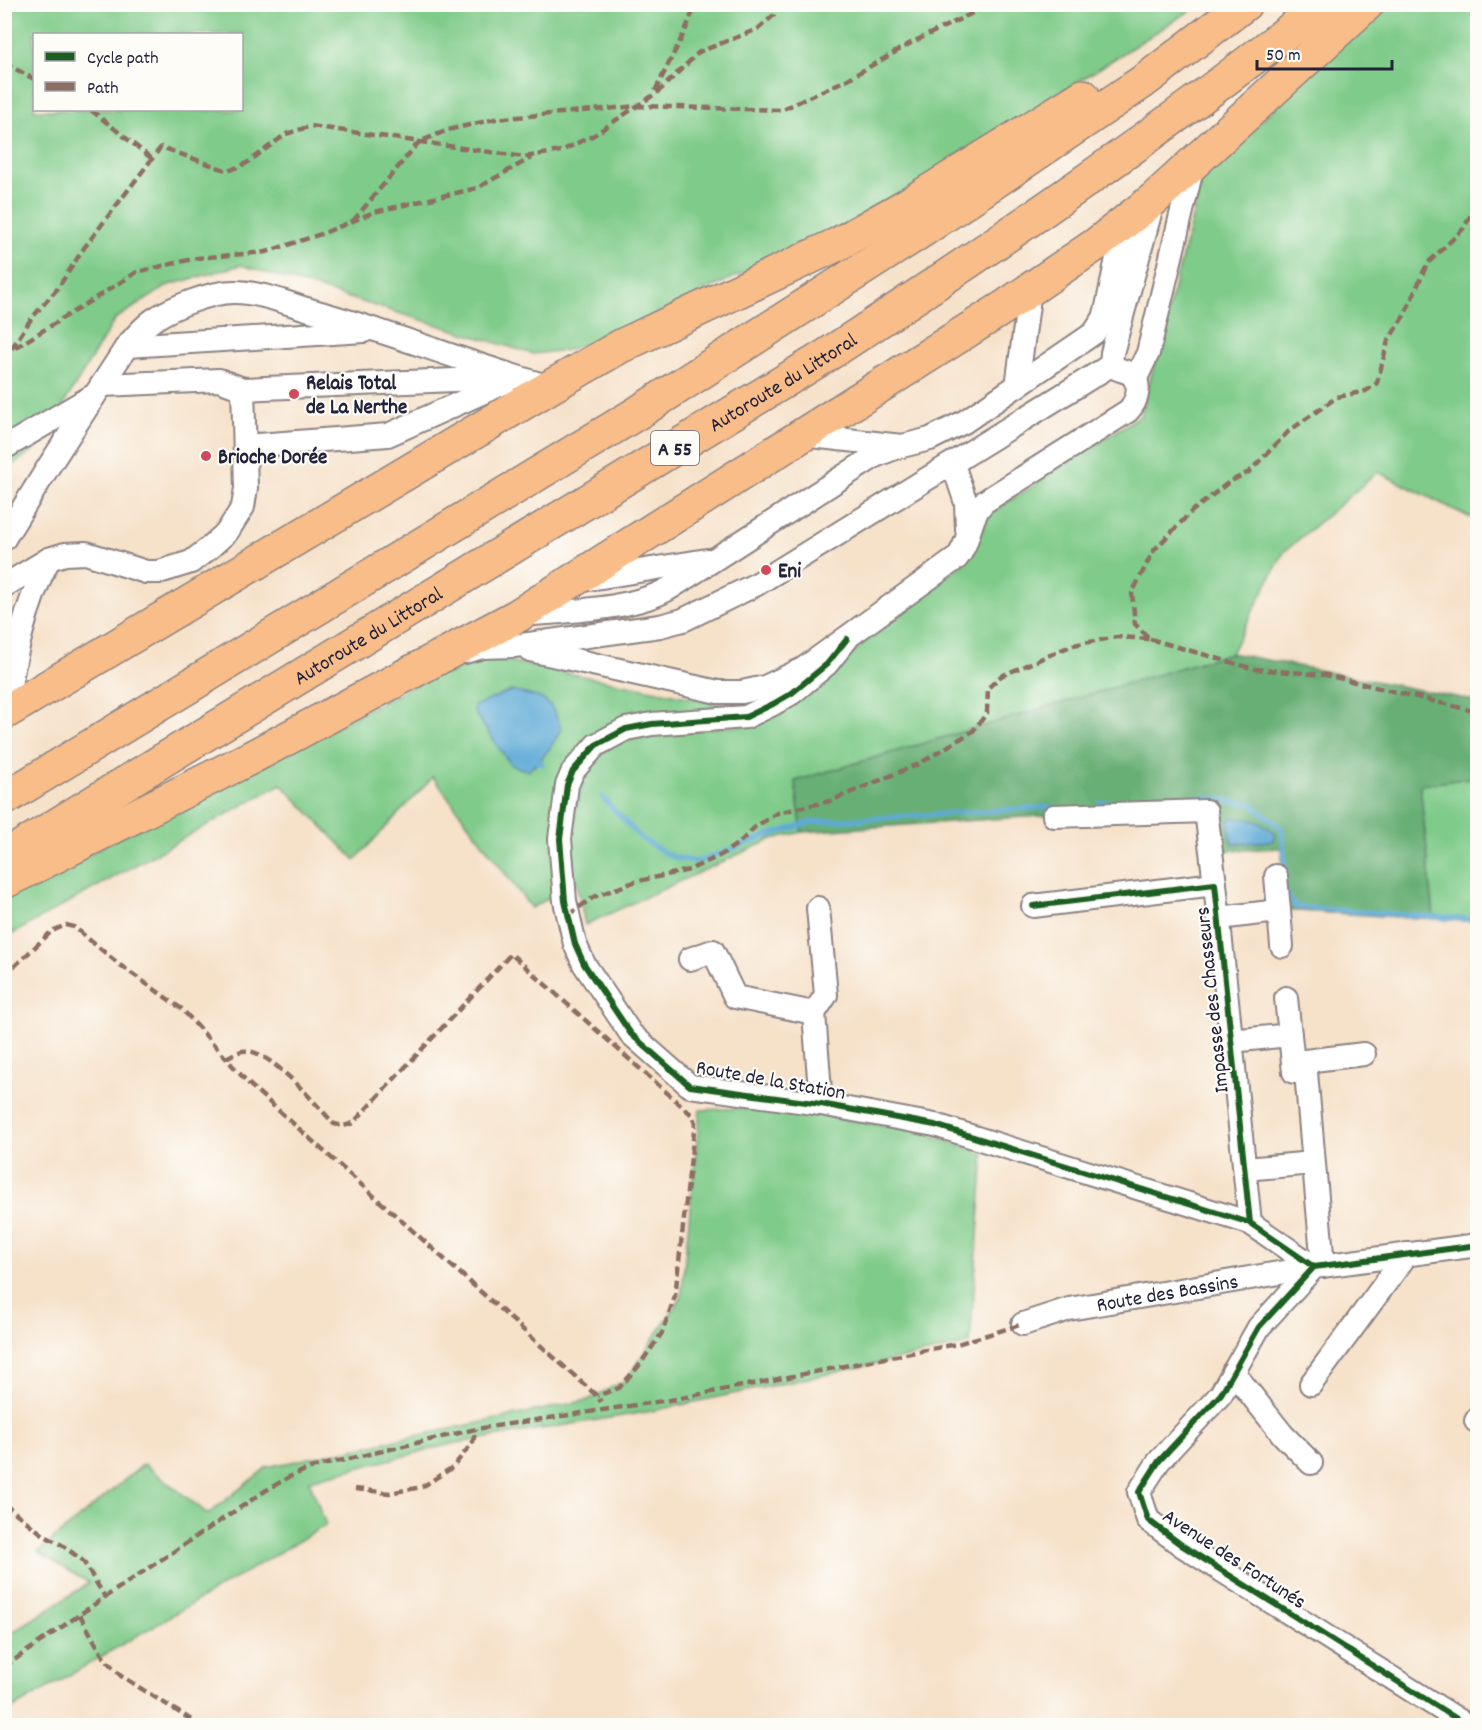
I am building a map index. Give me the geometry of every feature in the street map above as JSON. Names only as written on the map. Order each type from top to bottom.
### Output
[{"type":"highway","points":[[5,713],[621,346],[838,244],[907,205],[1117,76],[1225,4]]},
{"type":"highway","name":"A 55","points":[[4,799],[639,412],[923,230],[1143,81],[1245,4]]},
{"type":"highway","name":"Autoroute du Littoral","points":[[4,857],[824,357],[956,271],[1095,174],[1244,67],[1323,4]]},
{"type":"highway","points":[[4,882],[424,667],[515,631],[569,582],[1030,290],[1124,224],[1193,165],[1367,4]]},
{"type":"street","points":[[1135,380],[1148,353],[1193,165]]},
{"type":"street","points":[[1112,365],[1112,353],[1154,199]]},
{"type":"street","points":[[515,631],[574,611],[646,599],[663,593],[875,456],[948,431],[1085,341],[1099,327],[1107,307],[1124,224]]},
{"type":"street","points":[[1017,386],[1030,290]]},
{"type":"street","points":[[4,539],[127,346],[154,320],[189,303],[233,292],[259,295],[377,330],[550,387]]},
{"type":"street","points":[[127,346],[377,330]]},
{"type":"street","points":[[515,631],[718,692],[742,692],[765,687],[803,669],[954,561],[960,554],[968,536],[975,513],[984,502],[1128,411],[1137,396],[1135,380],[1132,375],[1112,365]]},
{"type":"street","points":[[515,631],[660,626],[682,620],[756,584],[1112,365]]},
{"type":"street","points":[[4,448],[99,390],[219,380],[243,388],[516,377]]},
{"type":"street","points":[[245,446],[388,435],[516,377]]},
{"type":"street","points":[[159,572],[191,562],[227,532],[243,507],[246,488],[243,388]]},
{"type":"street","points":[[802,435],[902,446]]},
{"type":"street","points":[[953,464],[966,503],[968,536]]},
{"type":"street","points":[[4,586],[49,559],[65,554],[86,553],[147,572],[230,579]]},
{"type":"street","points":[[5,713],[10,648],[49,559]]},
{"type":"street","points":[[569,582],[716,559]]},
{"type":"street","name":"Route de la Station","points":[[847,639],[827,664],[792,693],[746,717],[652,724],[626,729],[596,745],[573,771],[567,785],[560,839],[565,901],[575,944],[584,964],[631,1034],[690,1086],[821,1104],[935,1125],[1250,1223],[1318,1266]]},
{"type":"street","name":"Impasse des Chasseurs","points":[[1054,816],[1206,811],[1250,1223]]},
{"type":"street","points":[[1276,876],[1282,946]]},
{"type":"street","name":"Impasse des Chasseurs","points":[[1033,906],[1215,884]]},
{"type":"street","points":[[818,908],[826,995],[814,1013],[821,1104]]},
{"type":"street","points":[[1219,918],[1279,911]]},
{"type":"street","points":[[690,959],[713,951],[735,997],[814,1013]]},
{"type":"street","points":[[1286,998],[1294,1072]]},
{"type":"street","points":[[1231,1041],[1290,1035]]},
{"type":"street","points":[[1364,1054],[1305,1061],[1318,1266],[1478,1245]]},
{"type":"street","points":[[1298,1128],[1305,1196]]},
{"type":"street","points":[[1245,1169],[1302,1164]]},
{"type":"street","points":[[1311,1384],[1407,1254]]},
{"type":"street","name":"Route des Bassins","points":[[1023,1323],[1069,1309],[1318,1266]]},
{"type":"street","name":"Avenue des Fortunés","points":[[1318,1266],[1259,1327],[1221,1394],[1160,1461],[1139,1492],[1148,1520],[1183,1546],[1468,1725]]},
{"type":"street","points":[[1233,1372],[1283,1436],[1311,1463]]},
{"type":"green space","points":[[5,5],[1199,5],[873,212],[607,337],[567,350],[533,354],[241,265],[169,285],[115,319],[38,447],[5,470]]},
{"type":"green space","points":[[1382,5],[1477,5],[1477,521],[1378,472],[1284,552],[1231,653],[795,781],[802,832],[772,839],[585,925],[570,851],[575,808],[590,762],[620,740],[757,724],[829,678],[884,623],[963,564],[991,513],[1141,415],[1203,176]]},
{"type":"green space","points":[[1231,653],[1477,701],[1477,777],[1420,785],[1434,919],[1281,910],[1282,848],[1223,851],[1218,804],[802,832],[795,781]]},
{"type":"green space","points":[[482,656],[743,708],[577,754],[552,849],[553,896],[531,908],[433,777],[355,860],[281,784],[5,938],[5,897],[444,670]]},
{"type":"green space","points":[[1477,777],[1477,922],[1434,919],[1420,785]]},
{"type":"green space","points":[[768,1107],[921,1131],[984,1154],[970,1344],[647,1412],[456,1443],[309,1480],[326,1525],[5,1713],[5,1637],[89,1583],[38,1552],[144,1464],[208,1514],[267,1467],[588,1400],[626,1380],[681,1298],[700,1110]]},
{"type":"water","points":[[511,691],[544,700],[553,710],[561,729],[547,752],[528,771],[511,765],[474,712],[474,706]]},
{"type":"water","points":[[1232,818],[1256,822],[1267,827],[1276,836],[1272,841],[1233,844],[1230,839],[1229,821]]},
{"type":"waterway","points":[[534,757],[542,764]]},
{"type":"waterway","points":[[602,797],[641,838],[670,856],[697,862],[766,836],[812,822],[1052,807]]},
{"type":"waterway","points":[[1100,803],[1205,797],[1253,805],[1282,829],[1286,878]]},
{"type":"waterway","points":[[1287,893],[1296,907],[1478,920]]},
{"type":"marked path","points":[[655,91],[696,4]]},
{"type":"marked path","points":[[4,360],[31,319],[58,288],[84,248],[161,147],[228,171],[247,163],[286,134],[311,126],[524,157],[561,151],[594,135],[658,92],[699,52],[758,29],[774,15],[777,4]]},
{"type":"marked path","points":[[353,221],[419,142],[448,130],[495,119],[638,106],[781,110],[848,79],[911,43],[991,4]]},
{"type":"marked path","points":[[4,63],[33,78]]},
{"type":"marked path","points":[[92,111],[151,158]]},
{"type":"marked path","points":[[15,348],[137,272],[197,258],[266,252],[324,233],[374,212],[477,188],[531,158]]},
{"type":"marked path","points":[[568,915],[594,897],[634,882],[689,870],[721,855],[740,842],[755,827],[777,813],[830,801],[919,764],[973,731],[987,713],[988,688],[1001,676],[1073,645],[1117,637],[1150,639],[1135,624],[1132,593],[1154,550],[1191,512],[1229,482],[1249,472],[1289,431],[1337,397],[1366,391],[1377,383],[1388,341],[1405,314],[1427,264],[1464,228],[1478,201]]},
{"type":"marked path","points":[[1150,639],[1254,669],[1326,675],[1478,712]]},
{"type":"marked path","points":[[4,976],[52,931],[66,925],[74,927],[120,965],[182,1009],[249,1084],[601,1402]]},
{"type":"marked path","points":[[226,1058],[242,1051],[258,1054],[294,1081],[334,1124],[344,1126],[353,1123],[511,954],[692,1115],[695,1123],[675,1296],[662,1333],[638,1367],[619,1388],[597,1396]]},
{"type":"marked path","points":[[4,1667],[265,1491],[310,1468],[476,1429],[676,1399],[957,1344],[1023,1324]]},
{"type":"marked path","points":[[355,1489],[389,1493],[422,1487],[453,1467],[473,1442],[476,1429]]},
{"type":"marked path","points":[[4,1504],[45,1536],[62,1545],[83,1561],[105,1597]]},
{"type":"marked path","points":[[80,1615],[104,1658],[121,1676],[201,1726]]},
{"type":"cycle path","points":[[847,639],[827,664],[792,693],[773,704],[746,717],[652,724],[626,729],[596,745],[573,771],[567,785],[560,839],[565,901],[575,944],[584,964],[631,1034],[690,1086],[821,1104],[935,1125],[1250,1223],[1314,1267]]},
{"type":"cycle path","points":[[1033,906],[1215,884],[1250,1223]]},
{"type":"cycle path","points":[[1468,1726],[1183,1546],[1148,1520],[1139,1492],[1159,1461],[1221,1394],[1259,1327],[1314,1267],[1478,1245]]},
{"type":"place","name":"Relais Total de La Nerthe","points":[[294,394]]},
{"type":"place","name":"Brioche Dorée","points":[[206,456]]},
{"type":"place","name":"Eni","points":[[766,570]]}]
